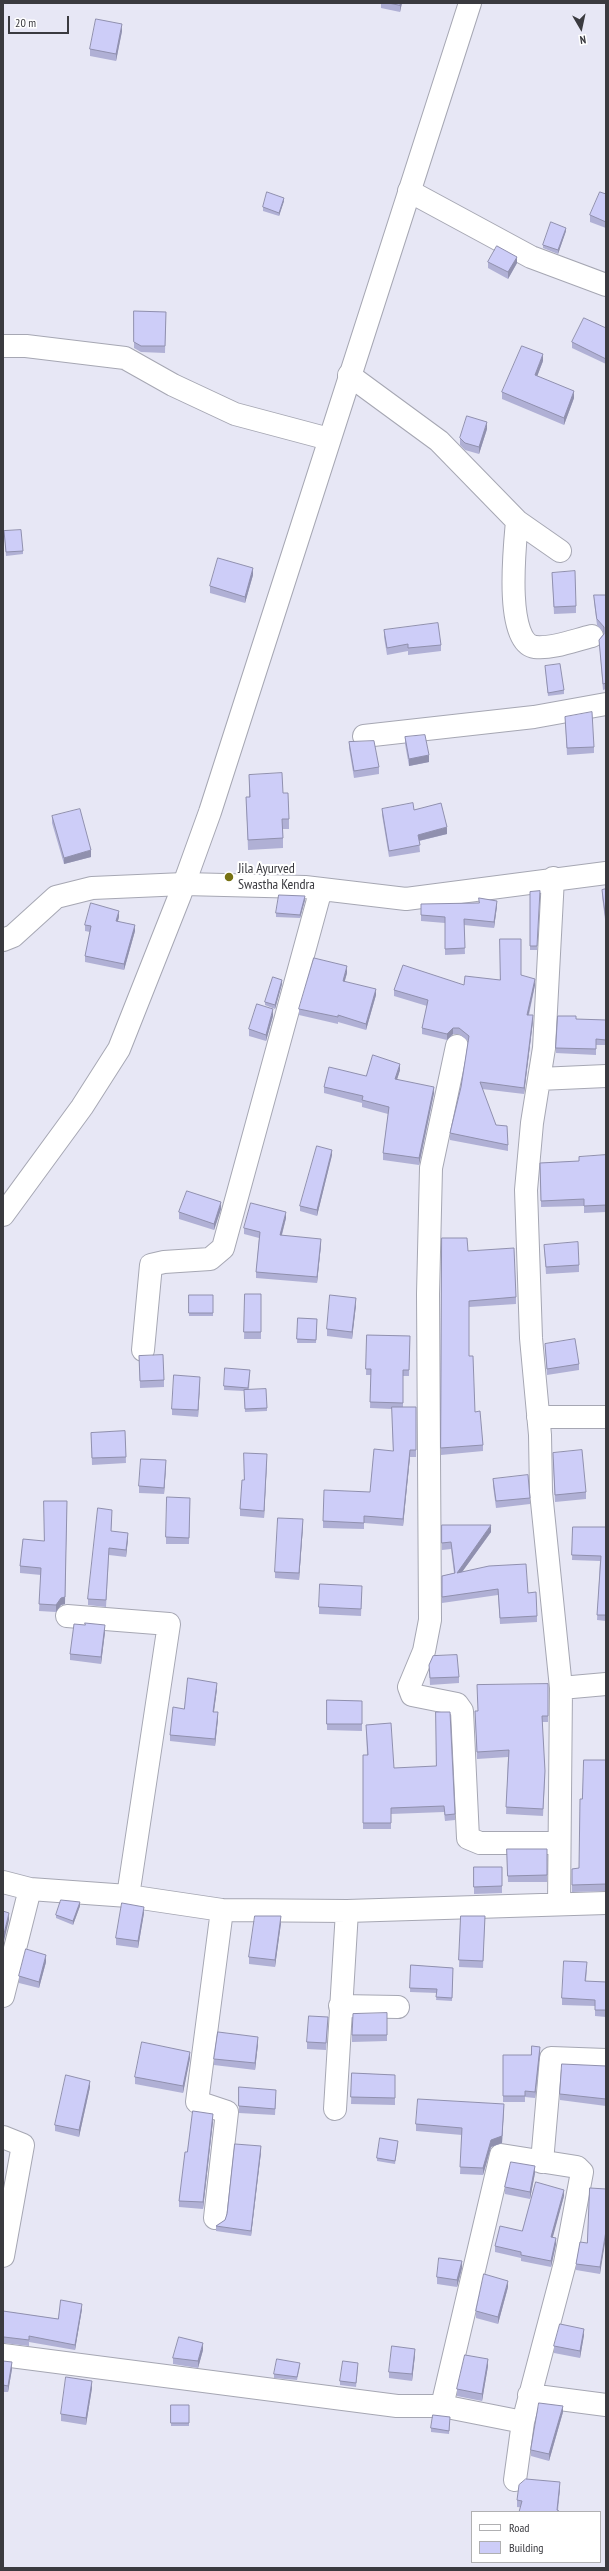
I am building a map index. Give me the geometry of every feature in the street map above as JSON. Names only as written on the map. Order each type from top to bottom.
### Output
[{"type":"street","points":[[3,1215],[82,1107],[119,1049],[184,884],[210,812],[349,375],[470,3]]},
{"type":"street","points":[[409,191],[531,258],[606,285]]},
{"type":"street","points":[[3,346],[26,346],[125,358],[173,385],[235,414],[329,439]]},
{"type":"street","points":[[349,375],[440,441],[517,521],[560,551]]},
{"type":"street","points":[[517,521],[512,587],[521,636],[527,644],[535,647],[548,646],[592,636]]},
{"type":"street","points":[[364,736],[534,717],[606,704]]},
{"type":"street","points":[[3,940],[13,936],[56,897],[92,888],[184,884],[321,889],[406,899],[553,878],[606,873]]},
{"type":"street","points":[[553,878],[544,1048],[526,1190],[531,1338],[538,1417],[541,1492],[561,1688],[559,1904]]},
{"type":"street","points":[[142,1350],[151,1265],[164,1262],[210,1260],[223,1248],[321,889]]},
{"type":"street","points":[[458,1046],[431,1168],[428,1294],[430,1620],[424,1651],[409,1687],[412,1695],[458,1704],[462,1711],[468,1838],[480,1843],[559,1844]]},
{"type":"street","points":[[539,1079],[606,1076]]},
{"type":"street","points":[[538,1417],[606,1417]]},
{"type":"street","points":[[67,1616],[169,1624],[128,1896]]},
{"type":"street","points":[[561,1688],[606,1684]]},
{"type":"street","points":[[3,1882],[30,1889],[128,1896],[222,1910],[347,1911],[606,1903]]},
{"type":"street","points":[[3,1996],[30,1889]]},
{"type":"street","points":[[215,2218],[227,2112],[197,2102],[222,1910]]},
{"type":"street","points":[[334,2109],[347,1911]]},
{"type":"street","points":[[340,2006],[398,2007]]},
{"type":"street","points":[[542,2162],[551,2058],[606,2060]]},
{"type":"street","points":[[3,2137],[23,2145],[3,2256]]},
{"type":"street","points":[[442,2406],[501,2155],[577,2167],[582,2172],[565,2263],[523,2422],[515,2480]]},
{"type":"street","points":[[3,2355],[397,2406],[442,2406],[523,2422]]},
{"type":"street","points":[[529,2396],[606,2405]]},
{"type":"building","points":[[389,3],[400,3],[400,5]]},
{"type":"building","points":[[96,19],[122,24],[116,54],[90,49]]},
{"type":"building","points":[[267,192],[284,198],[279,213],[263,207]]},
{"type":"building","points":[[600,192],[606,194],[606,222],[590,215]]},
{"type":"building","points":[[551,222],[566,228],[558,250],[543,245]]},
{"type":"building","points":[[497,246],[517,257],[508,272],[488,262]]},
{"type":"building","points":[[134,311],[166,312],[165,346],[141,346],[134,342]]},
{"type":"building","points":[[584,318],[606,328],[606,359],[572,342]]},
{"type":"building","points":[[522,346],[543,354],[535,375],[574,391],[564,418],[502,392]]},
{"type":"building","points":[[467,416],[487,422],[479,447],[465,443],[460,438]]},
{"type":"building","points":[[21,530],[23,551],[6,552],[4,531]]},
{"type":"building","points":[[218,558],[253,568],[245,597],[210,586]]},
{"type":"building","points":[[575,571],[576,606],[554,607],[552,573]]},
{"type":"building","points":[[594,595],[606,595],[606,683],[603,684],[599,640],[604,634],[604,627],[597,619]]},
{"type":"building","points":[[438,623],[441,645],[408,648],[408,644],[387,648],[384,630]]},
{"type":"building","points":[[560,664],[564,690],[548,693],[545,666]]},
{"type":"building","points":[[592,712],[594,747],[567,748],[565,717]]},
{"type":"building","points":[[425,735],[429,755],[409,759],[405,737]]},
{"type":"building","points":[[374,741],[379,767],[354,771],[349,742]]},
{"type":"building","points":[[282,773],[283,793],[288,793],[289,819],[282,819],[283,838],[248,840],[246,797],[250,797],[249,775]]},
{"type":"building","points":[[413,803],[414,810],[441,803],[447,827],[418,835],[420,845],[389,851],[382,809]]},
{"type":"building","points":[[80,809],[91,850],[64,858],[52,816]]},
{"type":"building","points":[[606,889],[606,920],[602,890]]},
{"type":"building","points":[[540,891],[537,946],[530,946],[530,892]]},
{"type":"building","points":[[279,895],[305,896],[300,915],[276,913]]},
{"type":"building","points":[[479,898],[497,901],[494,922],[464,919],[465,948],[445,949],[445,917],[421,915],[421,904],[479,903]]},
{"type":"building","points":[[91,903],[119,911],[116,921],[135,925],[124,964],[85,956],[91,926],[85,925]]},
{"type":"building","points":[[500,939],[521,939],[521,975],[535,979],[527,1015],[533,1015],[524,1088],[480,1082],[496,1125],[507,1126],[508,1145],[450,1133],[461,1087],[469,1036],[459,1028],[453,1028],[447,1034],[422,1028],[428,1000],[394,990],[403,965],[464,985],[465,976],[500,980]]},
{"type":"building","points":[[314,958],[347,966],[343,981],[376,989],[366,1024],[338,1015],[338,1017],[299,1009]]},
{"type":"building","points":[[273,977],[282,980],[275,1005],[265,1002]]},
{"type":"building","points":[[257,1004],[273,1009],[266,1035],[249,1029]]},
{"type":"building","points":[[558,1016],[576,1016],[576,1019],[606,1020],[606,1040],[596,1039],[596,1049],[556,1048]]},
{"type":"building","points":[[373,1055],[400,1064],[395,1079],[434,1087],[419,1158],[383,1153],[389,1107],[362,1100],[363,1096],[324,1087],[329,1067],[366,1076]]},
{"type":"building","points":[[317,1146],[332,1150],[317,1210],[300,1206]]},
{"type":"building","points":[[606,1155],[606,1205],[584,1206],[584,1199],[541,1201],[540,1163],[579,1161],[579,1157]]},
{"type":"building","points":[[187,1191],[221,1202],[214,1224],[179,1212]]},
{"type":"building","points":[[251,1203],[286,1212],[280,1235],[321,1239],[317,1277],[256,1272],[260,1232],[244,1228]]},
{"type":"building","points":[[442,1238],[467,1238],[468,1251],[514,1248],[516,1297],[469,1301],[469,1356],[473,1356],[475,1412],[480,1411],[483,1445],[441,1448]]},
{"type":"building","points":[[578,1242],[579,1265],[546,1267],[544,1245]]},
{"type":"building","points":[[245,1294],[261,1294],[261,1332],[244,1332]]},
{"type":"building","points":[[189,1295],[213,1295],[213,1313],[189,1313]]},
{"type":"building","points":[[330,1295],[356,1298],[352,1332],[327,1329]]},
{"type":"building","points":[[298,1318],[317,1319],[316,1340],[297,1339]]},
{"type":"building","points":[[367,1335],[410,1336],[409,1370],[403,1370],[403,1403],[370,1402],[371,1369],[366,1369]]},
{"type":"building","points":[[575,1339],[579,1364],[547,1369],[545,1344]]},
{"type":"building","points":[[163,1355],[164,1380],[140,1381],[139,1356]]},
{"type":"building","points":[[225,1368],[250,1370],[248,1388],[224,1386]]},
{"type":"building","points":[[174,1375],[200,1377],[198,1410],[172,1409]]},
{"type":"building","points":[[266,1389],[267,1408],[245,1409],[244,1390]]},
{"type":"building","points":[[392,1407],[416,1407],[416,1450],[410,1450],[403,1519],[364,1516],[364,1523],[323,1521],[324,1490],[370,1492],[374,1449],[393,1451]]},
{"type":"building","points":[[125,1431],[126,1457],[92,1458],[91,1433]]},
{"type":"building","points":[[582,1450],[586,1492],[555,1495],[553,1453]]},
{"type":"building","points":[[244,1453],[267,1454],[264,1511],[240,1509],[242,1480],[244,1480]]},
{"type":"building","points":[[141,1459],[166,1460],[164,1488],[139,1486]]},
{"type":"building","points":[[528,1475],[530,1498],[496,1501],[493,1479]]},
{"type":"building","points":[[167,1497],[190,1498],[189,1538],[166,1537]]},
{"type":"building","points":[[44,1501],[67,1501],[65,1597],[61,1598],[56,1605],[39,1604],[41,1568],[20,1566],[23,1539],[44,1541]]},
{"type":"building","points":[[98,1508],[112,1510],[111,1531],[128,1533],[126,1550],[109,1548],[106,1600],[88,1599]]},
{"type":"building","points":[[278,1518],[303,1519],[299,1573],[275,1572]]},
{"type":"building","points":[[442,1525],[491,1525],[457,1573],[489,1566],[526,1564],[528,1593],[536,1592],[537,1616],[500,1618],[498,1589],[442,1597],[442,1576],[455,1573],[451,1542],[442,1543]]},
{"type":"building","points":[[573,1527],[606,1527],[606,1615],[597,1615],[601,1556],[572,1555]]},
{"type":"building","points":[[320,1584],[362,1586],[361,1609],[319,1607]]},
{"type":"building","points":[[85,1623],[105,1625],[101,1657],[70,1654],[74,1624],[85,1625]]},
{"type":"building","points":[[457,1655],[459,1677],[430,1678],[429,1665],[433,1656]]},
{"type":"building","points":[[188,1678],[217,1683],[213,1712],[218,1712],[215,1739],[170,1735],[173,1707],[184,1709]]},
{"type":"building","points":[[548,1684],[548,1716],[542,1716],[545,1771],[543,1809],[506,1807],[509,1750],[477,1752],[475,1711],[478,1711],[477,1685]]},
{"type":"building","points":[[327,1700],[362,1701],[362,1724],[327,1724]]},
{"type":"building","points":[[436,1712],[450,1712],[455,1814],[445,1815],[444,1806],[391,1808],[391,1823],[363,1823],[363,1755],[368,1755],[366,1725],[391,1723],[394,1768],[436,1766]]},
{"type":"building","points":[[584,1760],[606,1760],[606,1884],[572,1885],[572,1869],[579,1868],[580,1799],[582,1799]]},
{"type":"building","points":[[507,1849],[547,1849],[547,1875],[508,1876]]},
{"type":"building","points":[[474,1867],[502,1867],[502,1886],[474,1887]]},
{"type":"building","points":[[61,1900],[80,1902],[73,1921],[56,1915]]},
{"type":"building","points":[[122,1903],[144,1907],[138,1941],[116,1938]]},
{"type":"building","points":[[3,1911],[9,1913],[3,1938]]},
{"type":"building","points":[[255,1916],[281,1916],[275,1960],[249,1957]]},
{"type":"building","points":[[461,1916],[485,1916],[483,1961],[459,1960]]},
{"type":"building","points":[[26,1949],[46,1955],[39,1982],[19,1976]]},
{"type":"building","points":[[564,1961],[587,1962],[585,1981],[606,1982],[606,2010],[595,2010],[595,2000],[562,1998]]},
{"type":"building","points":[[411,1965],[453,1968],[452,1998],[436,1997],[437,1989],[410,1988]]},
{"type":"building","points":[[387,2013],[387,2035],[352,2035],[353,2014]]},
{"type":"building","points":[[309,2016],[328,2017],[326,2043],[307,2042]]},
{"type":"building","points":[[218,2032],[258,2037],[255,2063],[214,2059]]},
{"type":"building","points":[[142,2042],[190,2052],[183,2086],[135,2077]]},
{"type":"building","points":[[532,2046],[540,2047],[535,2092],[525,2091],[525,2096],[503,2096],[503,2055],[531,2055]]},
{"type":"building","points":[[562,2064],[606,2066],[606,2099],[560,2094]]},
{"type":"building","points":[[352,2073],[395,2075],[395,2098],[351,2097]]},
{"type":"building","points":[[66,2075],[90,2081],[79,2130],[55,2125]]},
{"type":"building","points":[[239,2087],[276,2090],[275,2109],[239,2106]]},
{"type":"building","points":[[418,2099],[504,2104],[502,2136],[491,2140],[483,2168],[460,2167],[462,2128],[416,2124]]},
{"type":"building","points":[[193,2111],[213,2114],[203,2202],[179,2201],[185,2152],[187,2152]]},
{"type":"building","points":[[380,2138],[398,2141],[395,2161],[377,2158]]},
{"type":"building","points":[[235,2144],[261,2146],[251,2231],[216,2226],[225,2220],[227,2214]]},
{"type":"building","points":[[511,2162],[535,2166],[530,2192],[505,2187]]},
{"type":"building","points":[[536,2182],[564,2190],[551,2237],[556,2238],[551,2261],[521,2255],[521,2252],[495,2246],[500,2226],[522,2231]]},
{"type":"building","points":[[590,2188],[606,2189],[606,2231],[600,2267],[576,2264],[580,2242],[587,2243]]},
{"type":"building","points":[[439,2258],[462,2261],[457,2280],[437,2277]]},
{"type":"building","points":[[484,2274],[508,2281],[498,2317],[476,2311]]},
{"type":"building","points":[[61,2300],[82,2304],[75,2345],[29,2336],[29,2340],[3,2338],[3,2311],[58,2319]]},
{"type":"building","points":[[560,2324],[584,2329],[580,2351],[554,2346]]},
{"type":"building","points":[[179,2337],[203,2343],[198,2361],[173,2358]]},
{"type":"building","points":[[392,2346],[415,2349],[412,2374],[389,2372]]},
{"type":"building","points":[[465,2355],[488,2359],[482,2394],[457,2389]]},
{"type":"building","points":[[277,2359],[300,2363],[297,2377],[274,2374]]},
{"type":"building","points":[[3,2361],[12,2362],[8,2386],[3,2385]]},
{"type":"building","points":[[343,2361],[358,2363],[356,2383],[340,2381]]},
{"type":"building","points":[[66,2377],[92,2381],[86,2418],[61,2414]]},
{"type":"building","points":[[539,2403],[563,2406],[549,2454],[531,2450]]},
{"type":"building","points":[[171,2405],[189,2405],[189,2423],[171,2423]]},
{"type":"building","points":[[433,2415],[450,2417],[449,2431],[431,2428]]},
{"type":"building","points":[[526,2479],[560,2482],[557,2510],[559,2511],[519,2511],[522,2501],[517,2500],[519,2485]]},
{"type":"place","name":"Jila Ayurved Swastha Kendra","points":[[229,877]]}]
